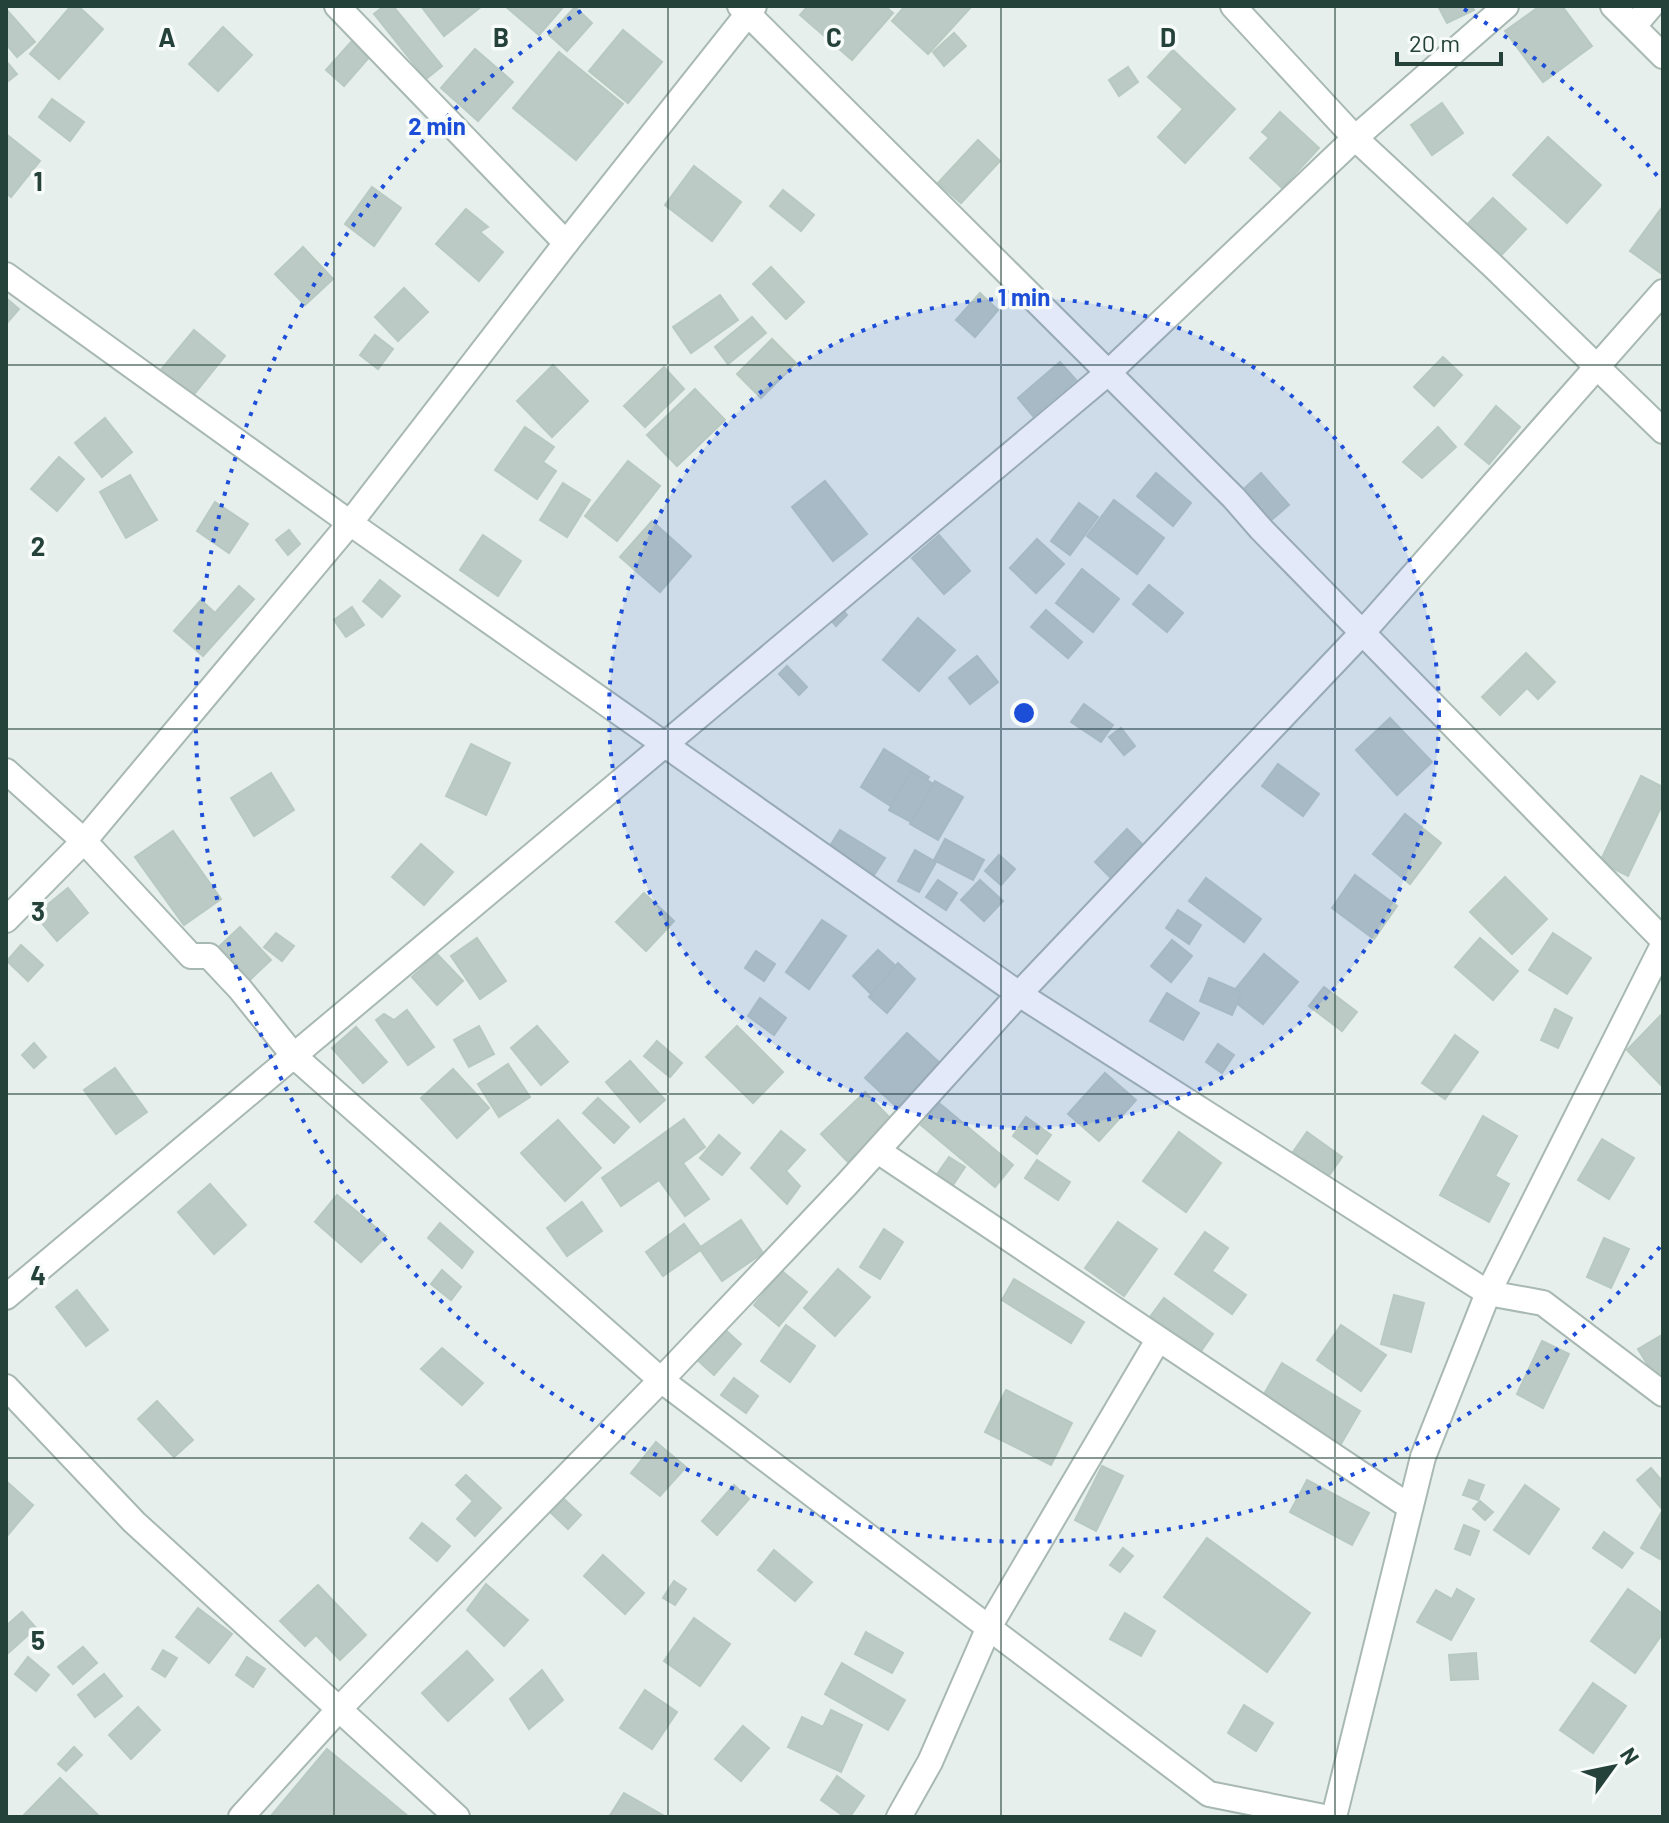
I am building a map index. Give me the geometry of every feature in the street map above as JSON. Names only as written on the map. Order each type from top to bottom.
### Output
[{"type":"street","points":[[337,6],[566,243]]},
{"type":"street","points":[[1233,6],[1355,138],[1492,265],[1663,431]]},
{"type":"street","points":[[6,1297],[1109,372],[1355,138],[1506,6]]},
{"type":"street","points":[[1613,6],[1663,56]]},
{"type":"street","points":[[1634,26],[1651,6]]},
{"type":"street","points":[[6,920],[84,841],[350,523],[747,8],[1109,372],[1663,943],[1488,1293],[1423,1457],[1334,1817]]},
{"type":"street","points":[[6,275],[350,523],[1019,994],[1488,1293],[1543,1303],[1663,1394]]},
{"type":"street","points":[[241,1817],[339,1709],[661,1380],[878,1151],[1019,994],[1363,632],[1663,292]]},
{"type":"street","points":[[6,771],[84,841],[191,956],[209,956],[294,1056],[661,1380],[1209,1794],[1324,1817]]},
{"type":"street","points":[[878,1151],[1410,1507]]},
{"type":"street","points":[[899,1817],[930,1762],[989,1627],[1158,1340]]},
{"type":"street","points":[[6,1387],[134,1522],[457,1817]]},
{"type":"building","points":[[71,6],[78,6],[103,29],[59,79],[30,54]]},
{"type":"building","points":[[384,6],[393,6],[442,66],[426,79],[374,14]]},
{"type":"building","points":[[421,6],[482,6],[444,36]]},
{"type":"building","points":[[505,6],[564,6],[539,35]]},
{"type":"building","points":[[808,6],[885,6],[893,13],[852,60],[800,15]]},
{"type":"building","points":[[905,6],[972,6],[928,54],[892,21]]},
{"type":"building","points":[[1438,6],[1472,6],[1474,10],[1447,23]]},
{"type":"building","points":[[1540,6],[1562,6],[1592,46],[1543,82],[1505,31]]},
{"type":"building","points":[[575,7],[592,23],[567,51],[549,35]]},
{"type":"building","points":[[6,9],[35,42],[17,57],[6,44]]},
{"type":"building","points":[[223,27],[252,55],[218,91],[189,64]]},
{"type":"building","points":[[623,30],[662,62],[628,103],[589,71]]},
{"type":"building","points":[[361,31],[378,47],[344,86],[326,70]]},
{"type":"building","points":[[954,33],[966,46],[944,66],[933,52]]},
{"type":"building","points":[[475,49],[513,82],[478,121],[441,88]]},
{"type":"building","points":[[1173,50],[1235,109],[1185,163],[1158,137],[1183,109],[1148,77]]},
{"type":"building","points":[[559,52],[623,104],[576,160],[513,108]]},
{"type":"building","points":[[6,61],[17,74],[6,83]]},
{"type":"building","points":[[1128,67],[1138,82],[1119,96],[1109,80]]},
{"type":"building","points":[[52,99],[84,122],[70,141],[39,117]]},
{"type":"building","points":[[1442,103],[1463,133],[1432,155],[1411,125]]},
{"type":"building","points":[[1280,112],[1319,148],[1282,188],[1250,158],[1269,138],[1262,132]]},
{"type":"building","points":[[6,134],[40,161],[11,197],[6,193]]},
{"type":"building","points":[[1548,137],[1601,185],[1567,223],[1513,175]]},
{"type":"building","points":[[978,140],[1000,161],[961,203],[938,183]]},
{"type":"building","points":[[694,166],[741,202],[712,241],[665,205]]},
{"type":"building","points":[[372,187],[401,208],[374,246],[345,224]]},
{"type":"building","points":[[783,190],[814,215],[801,231],[770,206]]},
{"type":"building","points":[[1493,198],[1526,229],[1492,265],[1459,233]]},
{"type":"building","points":[[1663,206],[1663,272],[1662,274],[1630,251]]},
{"type":"building","points":[[466,209],[488,227],[480,232],[503,252],[479,281],[436,244]]},
{"type":"building","points":[[303,247],[333,279],[305,305],[275,274]]},
{"type":"building","points":[[771,267],[804,302],[786,319],[753,284]]},
{"type":"building","points":[[404,288],[428,312],[398,341],[375,317]]},
{"type":"building","points":[[980,293],[998,310],[975,337],[956,320]]},
{"type":"building","points":[[720,295],[738,320],[691,353],[673,327]]},
{"type":"building","points":[[6,298],[19,309],[6,324]]},
{"type":"building","points":[[752,317],[766,333],[728,364],[715,347]]},
{"type":"building","points":[[194,330],[225,356],[191,398],[159,372]]},
{"type":"building","points":[[375,335],[393,349],[378,369],[360,355]]},
{"type":"building","points":[[772,339],[796,363],[761,398],[737,374]]},
{"type":"building","points":[[1443,357],[1462,375],[1434,406],[1414,387]]},
{"type":"building","points":[[1060,362],[1076,380],[1033,416],[1018,398]]},
{"type":"building","points":[[553,365],[588,401],[552,437],[517,401]]},
{"type":"building","points":[[664,367],[684,389],[645,427],[624,406]]},
{"type":"building","points":[[695,389],[725,420],[677,466],[647,435]]},
{"type":"building","points":[[1496,406],[1520,427],[1489,464],[1465,444]]},
{"type":"building","points":[[105,418],[132,452],[102,477],[75,443]]},
{"type":"building","points":[[525,427],[554,447],[543,462],[556,471],[537,499],[495,470]]},
{"type":"building","points":[[1438,427],[1456,447],[1422,478],[1403,462]]},
{"type":"building","points":[[59,457],[84,479],[57,511],[31,489]]},
{"type":"building","points":[[628,461],[660,486],[617,541],[585,516]]},
{"type":"building","points":[[1156,473],[1191,503],[1173,526],[1137,496]]},
{"type":"building","points":[[1261,473],[1289,505],[1261,529],[1234,498]]},
{"type":"building","points":[[130,475],[157,520],[126,538],[100,492]]},
{"type":"building","points":[[825,481],[867,534],[833,561],[792,507]]},
{"type":"building","points":[[563,483],[590,500],[567,537],[540,520]]},
{"type":"building","points":[[1114,500],[1164,538],[1137,574],[1087,536]]},
{"type":"building","points":[[215,502],[248,524],[229,553],[197,531]]},
{"type":"building","points":[[1079,503],[1098,517],[1070,555],[1051,541]]},
{"type":"building","points":[[652,521],[691,556],[660,592],[620,557]]},
{"type":"building","points":[[289,530],[300,544],[288,555],[276,540]]},
{"type":"building","points":[[483,535],[521,561],[498,596],[460,570]]},
{"type":"building","points":[[939,535],[970,571],[944,594],[912,558]]},
{"type":"building","points":[[1037,539],[1064,564],[1036,593],[1010,568]]},
{"type":"building","points":[[1082,569],[1119,599],[1093,632],[1056,603]]},
{"type":"building","points":[[380,580],[400,596],[382,617],[363,601]]},
{"type":"building","points":[[1149,585],[1183,613],[1167,632],[1133,604]]},
{"type":"building","points":[[239,586],[254,599],[203,656],[174,631],[201,600],[215,613]]},
{"type":"building","points":[[836,602],[847,615],[836,626],[824,612]]},
{"type":"building","points":[[352,607],[364,625],[346,637],[334,620]]},
{"type":"building","points":[[1046,610],[1082,642],[1068,658],[1031,627]]},
{"type":"building","points":[[918,618],[955,650],[919,691],[883,660]]},
{"type":"building","points":[[1526,653],[1555,682],[1538,699],[1527,688],[1500,715],[1482,697]]},
{"type":"building","points":[[977,656],[998,682],[970,704],[949,678]]},
{"type":"building","points":[[787,666],[807,687],[799,695],[779,674]]},
{"type":"building","points":[[1084,704],[1113,725],[1101,742],[1071,722]]},
{"type":"building","points":[[1390,718],[1432,762],[1397,795],[1356,750]]},
{"type":"building","points":[[1121,728],[1135,746],[1124,755],[1109,737]]},
{"type":"building","points":[[471,744],[510,763],[486,815],[446,796]]},
{"type":"building","points":[[884,749],[929,777],[905,815],[861,787]]},
{"type":"building","points":[[1278,764],[1319,794],[1303,816],[1262,786]]},
{"type":"building","points":[[911,771],[944,790],[922,828],[889,810]]},
{"type":"building","points":[[271,773],[294,810],[254,836],[231,798]]},
{"type":"building","points":[[1641,776],[1663,787],[1663,803],[1628,876],[1600,862]]},
{"type":"building","points":[[935,781],[963,797],[938,840],[910,824]]},
{"type":"building","points":[[1405,814],[1441,843],[1410,884],[1373,854]]},
{"type":"building","points":[[1127,829],[1143,845],[1112,879],[1095,862]]},
{"type":"building","points":[[840,830],[885,858],[874,875],[830,846]]},
{"type":"building","points":[[173,831],[221,899],[184,925],[135,857]]},
{"type":"building","points":[[945,839],[984,860],[973,880],[934,860]]},
{"type":"building","points":[[421,844],[453,872],[424,905],[392,877]]},
{"type":"building","points":[[915,850],[936,862],[919,892],[898,881]]},
{"type":"building","points":[[999,855],[1015,869],[1001,885],[985,871]]},
{"type":"building","points":[[1355,875],[1397,906],[1374,939],[1332,908]]},
{"type":"building","points":[[1505,877],[1547,919],[1512,954],[1470,912]]},
{"type":"building","points":[[1206,878],[1261,919],[1244,942],[1189,901]]},
{"type":"building","points":[[938,880],[957,893],[946,910],[926,897]]},
{"type":"building","points":[[980,880],[1003,901],[984,921],[961,900]]},
{"type":"building","points":[[68,888],[88,913],[57,941],[35,915]]},
{"type":"building","points":[[644,893],[674,921],[646,951],[616,922]]},
{"type":"building","points":[[1178,910],[1201,925],[1189,944],[1166,928]]},
{"type":"building","points":[[822,920],[846,936],[809,989],[786,972]]},
{"type":"building","points":[[240,927],[271,960],[240,989],[209,956]]},
{"type":"building","points":[[276,933],[294,946],[282,961],[264,947]]},
{"type":"building","points":[[1553,933],[1591,958],[1567,994],[1529,970]]},
{"type":"building","points":[[477,938],[506,981],[480,999],[451,956]]},
{"type":"building","points":[[1480,938],[1518,971],[1493,1000],[1455,967]]},
{"type":"building","points":[[1172,940],[1192,956],[1171,982],[1151,966]]},
{"type":"building","points":[[21,945],[43,965],[28,981],[7,961]]},
{"type":"building","points":[[878,950],[898,968],[872,995],[853,976]]},
{"type":"building","points":[[756,951],[775,964],[764,981],[745,968]]},
{"type":"building","points":[[437,954],[463,981],[437,1005],[412,977]]},
{"type":"building","points":[[1264,954],[1298,982],[1263,1024],[1229,997]]},
{"type":"building","points":[[898,963],[915,979],[887,1013],[869,997]]},
{"type":"building","points":[[1209,978],[1242,992],[1232,1015],[1200,1001]]},
{"type":"building","points":[[1324,987],[1357,1012],[1342,1031],[1309,1006]]},
{"type":"building","points":[[1167,993],[1199,1013],[1183,1040],[1150,1021]]},
{"type":"building","points":[[760,998],[786,1018],[774,1035],[748,1016]]},
{"type":"building","points":[[1555,1009],[1572,1018],[1558,1048],[1541,1040]]},
{"type":"building","points":[[407,1010],[434,1047],[408,1065],[376,1020],[384,1014],[394,1020]]},
{"type":"building","points":[[1663,1013],[1663,1087],[1627,1050]]},
{"type":"building","points":[[479,1026],[494,1054],[469,1067],[454,1040]]},
{"type":"building","points":[[537,1026],[568,1062],[541,1085],[511,1048]]},
{"type":"building","points":[[737,1026],[783,1072],[753,1103],[706,1057]]},
{"type":"building","points":[[356,1027],[387,1062],[363,1083],[332,1048]]},
{"type":"building","points":[[907,1033],[940,1063],[898,1108],[865,1078]]},
{"type":"building","points":[[1455,1035],[1478,1052],[1445,1099],[1422,1083]]},
{"type":"building","points":[[657,1041],[682,1063],[670,1077],[644,1056]]},
{"type":"building","points":[[34,1043],[46,1057],[34,1068],[22,1055]]},
{"type":"building","points":[[1218,1044],[1234,1055],[1222,1073],[1206,1062]]},
{"type":"building","points":[[630,1061],[665,1100],[640,1122],[606,1082]]},
{"type":"building","points":[[508,1064],[530,1097],[499,1117],[478,1084]]},
{"type":"building","points":[[115,1068],[147,1112],[116,1134],[84,1090]]},
{"type":"building","points":[[453,1069],[489,1108],[457,1138],[421,1098]]},
{"type":"building","points":[[1105,1073],[1136,1100],[1099,1141],[1068,1114]]},
{"type":"building","points":[[865,1092],[892,1120],[848,1162],[821,1134]]},
{"type":"building","points":[[598,1098],[629,1127],[614,1143],[583,1113]]},
{"type":"building","points":[[939,1103],[1013,1165],[995,1187],[921,1125]]},
{"type":"building","points":[[1483,1116],[1517,1136],[1495,1176],[1509,1184],[1489,1222],[1440,1195]]},
{"type":"building","points":[[1026,1117],[1051,1135],[1037,1154],[1013,1136]]},
{"type":"building","points":[[684,1119],[705,1147],[683,1163],[709,1199],[685,1216],[659,1180],[621,1206],[602,1178]]},
{"type":"building","points":[[558,1120],[601,1168],[565,1201],[521,1153]]},
{"type":"building","points":[[781,1131],[805,1150],[786,1171],[800,1186],[787,1204],[751,1168]]},
{"type":"building","points":[[1179,1132],[1221,1163],[1186,1212],[1143,1181]]},
{"type":"building","points":[[1307,1132],[1342,1157],[1328,1177],[1293,1152]]},
{"type":"building","points":[[719,1135],[740,1153],[722,1175],[700,1158]]},
{"type":"building","points":[[1602,1139],[1634,1158],[1609,1199],[1578,1180]]},
{"type":"building","points":[[949,1157],[965,1167],[949,1191],[933,1180]]},
{"type":"building","points":[[1037,1160],[1070,1182],[1058,1200],[1025,1178]]},
{"type":"building","points":[[210,1184],[246,1225],[214,1254],[178,1212]]},
{"type":"building","points":[[337,1195],[386,1236],[361,1262],[315,1222]]},
{"type":"building","points":[[582,1202],[602,1231],[567,1256],[547,1228]]},
{"type":"building","points":[[741,1220],[763,1253],[722,1281],[699,1248]]},
{"type":"building","points":[[1118,1222],[1157,1249],[1124,1296],[1085,1268]]},
{"type":"building","points":[[440,1223],[473,1252],[462,1268],[428,1238]]},
{"type":"building","points":[[684,1224],[702,1249],[663,1276],[646,1252]]},
{"type":"building","points":[[884,1229],[903,1242],[880,1279],[860,1267]]},
{"type":"building","points":[[1205,1232],[1228,1248],[1212,1271],[1246,1295],[1232,1314],[1175,1274]]},
{"type":"building","points":[[1604,1238],[1629,1249],[1611,1288],[1587,1277]]},
{"type":"building","points":[[838,1269],[870,1297],[835,1336],[804,1308]]},
{"type":"building","points":[[442,1270],[461,1287],[451,1300],[431,1284]]},
{"type":"building","points":[[782,1271],[807,1292],[779,1326],[754,1305]]},
{"type":"building","points":[[1014,1279],[1084,1322],[1071,1343],[1002,1300]]},
{"type":"building","points":[[77,1290],[108,1330],[86,1346],[56,1307]]},
{"type":"building","points":[[1394,1295],[1424,1303],[1411,1352],[1381,1344]]},
{"type":"building","points":[[1164,1298],[1213,1334],[1197,1357],[1147,1321]]},
{"type":"building","points":[[786,1325],[815,1346],[790,1382],[761,1361]]},
{"type":"building","points":[[1341,1325],[1386,1355],[1361,1391],[1317,1360]]},
{"type":"building","points":[[721,1326],[741,1344],[714,1375],[694,1357]]},
{"type":"building","points":[[1662,1335],[1663,1373],[1656,1378],[1638,1349]]},
{"type":"building","points":[[1542,1341],[1569,1354],[1543,1408],[1517,1394]]},
{"type":"building","points":[[442,1348],[483,1383],[462,1405],[421,1369]]},
{"type":"building","points":[[1282,1363],[1360,1411],[1338,1449],[1260,1401]]},
{"type":"building","points":[[734,1378],[758,1396],[746,1413],[721,1395]]},
{"type":"building","points":[[1006,1390],[1072,1423],[1051,1465],[985,1432]]},
{"type":"building","points":[[157,1401],[193,1440],[174,1457],[138,1419]]},
{"type":"building","points":[[656,1442],[686,1467],[660,1496],[631,1473]]},
{"type":"building","points":[[1102,1466],[1123,1476],[1096,1531],[1075,1520]]},
{"type":"building","points":[[1651,1468],[1663,1482],[1662,1509],[1637,1480]]},
{"type":"building","points":[[466,1475],[501,1508],[475,1536],[457,1519],[473,1501],[456,1485]]},
{"type":"building","points":[[1307,1480],[1369,1513],[1352,1545],[1290,1512]]},
{"type":"building","points":[[1469,1480],[1484,1485],[1478,1500],[1463,1495]]},
{"type":"building","points":[[6,1481],[33,1505],[7,1536],[6,1535]]},
{"type":"building","points":[[734,1485],[749,1499],[717,1535],[702,1521]]},
{"type":"building","points":[[1525,1485],[1559,1509],[1529,1554],[1494,1530]]},
{"type":"building","points":[[563,1498],[581,1515],[568,1529],[550,1512]]},
{"type":"building","points":[[1480,1501],[1493,1512],[1485,1520],[1473,1509]]},
{"type":"building","points":[[1661,1513],[1663,1553],[1660,1559],[1641,1548]]},
{"type":"building","points":[[422,1523],[450,1546],[437,1561],[410,1538]]},
{"type":"building","points":[[1464,1525],[1479,1531],[1470,1555],[1455,1549]]},
{"type":"building","points":[[1604,1532],[1633,1553],[1622,1568],[1593,1548]]},
{"type":"building","points":[[1207,1538],[1310,1613],[1267,1672],[1164,1597]]},
{"type":"building","points":[[1123,1548],[1133,1556],[1120,1572],[1110,1565]]},
{"type":"building","points":[[774,1550],[812,1582],[795,1601],[758,1570]]},
{"type":"building","points":[[603,1555],[644,1593],[625,1614],[584,1576]]},
{"type":"building","points":[[674,1581],[686,1589],[675,1605],[663,1598]]},
{"type":"building","points":[[486,1584],[528,1620],[504,1646],[467,1610]]},
{"type":"building","points":[[318,1585],[366,1635],[340,1660],[316,1635],[305,1646],[280,1621]]},
{"type":"building","points":[[1457,1589],[1474,1599],[1451,1640],[1417,1622],[1436,1590],[1452,1599]]},
{"type":"building","points":[[1628,1589],[1663,1614],[1663,1633],[1635,1673],[1591,1641]]},
{"type":"building","points":[[198,1608],[232,1634],[209,1663],[176,1637]]},
{"type":"building","points":[[22,1612],[36,1628],[6,1655],[6,1626]]},
{"type":"building","points":[[1125,1613],[1155,1631],[1141,1656],[1110,1639]]},
{"type":"building","points":[[694,1618],[730,1644],[700,1686],[664,1661]]},
{"type":"building","points":[[866,1632],[903,1653],[892,1673],[855,1654]]},
{"type":"building","points":[[83,1647],[97,1663],[73,1684],[58,1667]]},
{"type":"building","points":[[163,1650],[177,1658],[165,1677],[152,1669]]},
{"type":"building","points":[[467,1651],[493,1680],[448,1721],[422,1693]]},
{"type":"building","points":[[1476,1653],[1478,1679],[1451,1680],[1449,1655]]},
{"type":"building","points":[[28,1657],[49,1675],[36,1691],[15,1674]]},
{"type":"building","points":[[247,1657],[265,1669],[253,1687],[236,1675]]},
{"type":"building","points":[[842,1663],[905,1700],[888,1730],[825,1694]]},
{"type":"building","points":[[542,1670],[563,1700],[529,1729],[510,1699]]},
{"type":"building","points":[[104,1674],[122,1696],[95,1717],[78,1695]]},
{"type":"building","points":[[1593,1683],[1626,1706],[1593,1753],[1560,1730]]},
{"type":"building","points":[[645,1690],[677,1712],[652,1749],[620,1728]]},
{"type":"building","points":[[1244,1705],[1273,1723],[1256,1751],[1228,1733]]},
{"type":"building","points":[[138,1707],[160,1730],[131,1759],[109,1735]]},
{"type":"building","points":[[831,1710],[862,1725],[841,1772],[788,1747],[802,1717],[823,1727]]},
{"type":"building","points":[[743,1726],[769,1748],[741,1781],[715,1759]]},
{"type":"building","points":[[74,1747],[82,1755],[66,1771],[58,1764]]},
{"type":"building","points":[[327,1749],[409,1817],[270,1817]]},
{"type":"building","points":[[837,1776],[864,1796],[850,1817],[845,1817],[821,1800]]},
{"type":"building","points":[[60,1778],[100,1817],[22,1817]]},
{"type":"building","points":[[624,1793],[666,1817],[609,1817]]}]
